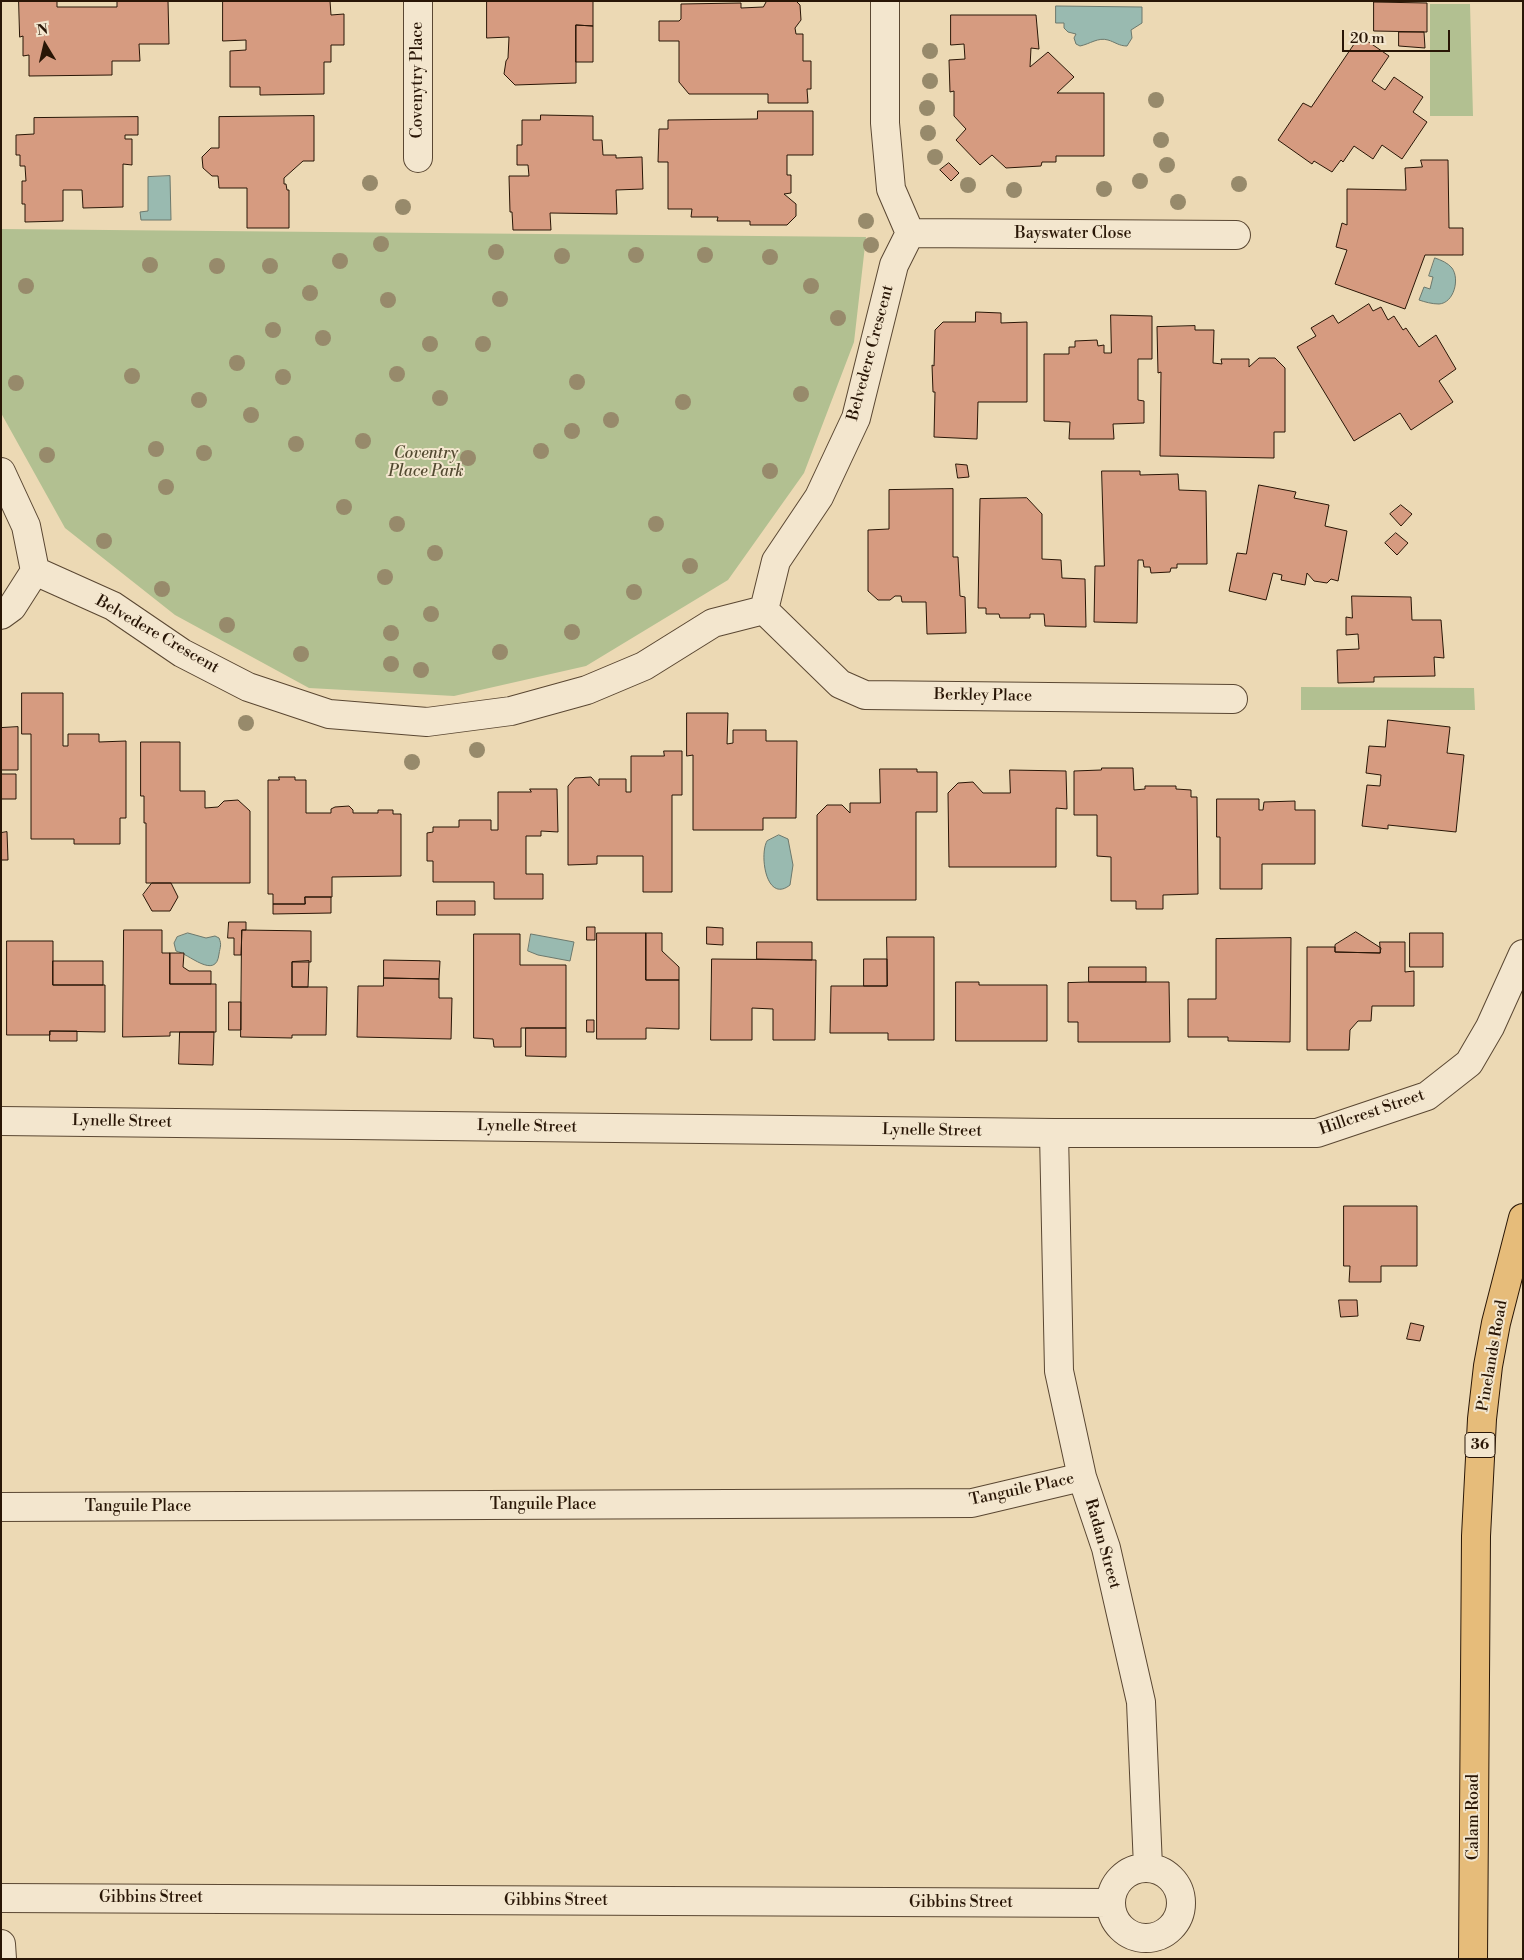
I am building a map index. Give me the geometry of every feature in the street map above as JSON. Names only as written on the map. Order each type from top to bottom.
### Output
[{"type":"main road","name":"Pinelands Road","points":[[1474,1676],[1478,1482],[1482,1419],[1488,1366],[1496,1323],[1523,1218]]},
{"type":"main road","name":"Calam Road","points":[[1473,1959],[1474,1676]]},
{"type":"street","name":"Covenytry Place","points":[[418,1],[418,158]]},
{"type":"street","points":[[886,1],[885,123],[891,189],[910,233]]},
{"type":"street","name":"Bayswater Close","points":[[910,233],[1236,236]]},
{"type":"street","name":"Belvedere Crescent","points":[[35,572],[113,606],[182,653],[248,686],[329,714],[427,722],[511,712],[587,690],[644,666],[713,623],[764,610],[776,561],[819,498],[856,418],[894,265],[910,233]]},
{"type":"street","points":[[1,472],[26,526],[35,572],[12,607],[1,616]]},
{"type":"street","name":"Berkley Place","points":[[764,610],[840,684],[865,695],[1234,699]]},
{"type":"street","name":"Hillcrest Street","points":[[1054,1132],[1317,1132],[1427,1096],[1469,1062],[1490,1027],[1523,954]]},
{"type":"street","name":"Lynelle Street","points":[[1,1121],[1054,1132]]},
{"type":"street","name":"Radan Street","points":[[1054,1132],[1059,1371],[1082,1476],[1106,1548],[1141,1702],[1148,1867]]},
{"type":"street","name":"Tanguile Place","points":[[1,1507],[972,1503],[1082,1476]]},
{"type":"street","points":[[1148,1867],[1160,1870],[1170,1876],[1178,1886],[1182,1897],[1182,1910],[1177,1921],[1169,1930],[1158,1936],[1146,1948],[1135,1936],[1125,1931],[1118,1924],[1110,1903],[1115,1885],[1122,1877],[1129,1871],[1148,1867]]},
{"type":"street","name":"Gibbins Street","points":[[1,1898],[1110,1903]]},
{"type":"street","points":[[1,1944],[2,1959]]},
{"type":"green space","points":[[1430,4],[1470,4],[1473,116],[1430,116]]},
{"type":"green space","name":"Coventry Place Park","points":[[1,229],[866,237],[854,342],[804,473],[728,580],[586,666],[454,696],[309,688],[175,615],[65,528],[1,413]]},
{"type":"green space","points":[[1301,687],[1474,688],[1475,710],[1301,710]]},
{"type":"water","points":[[1056,6],[1142,7],[1142,23],[1131,30],[1132,38],[1127,46],[1104,39],[1080,46],[1076,44],[1074,38],[1076,34],[1068,32],[1064,28],[1064,23],[1056,23]]},
{"type":"water","points":[[170,176],[171,220],[141,220],[140,212],[148,211],[148,177]]},
{"type":"water","points":[[1435,258],[1452,268],[1455,278],[1452,295],[1444,303],[1439,304],[1419,300],[1424,287],[1430,289],[1433,277],[1429,276]]},
{"type":"water","points":[[779,835],[788,839],[793,865],[790,885],[782,889],[775,888],[770,883],[764,866],[767,841]]},
{"type":"water","points":[[188,933],[206,938],[215,936],[219,938],[220,946],[217,962],[213,965],[207,965],[176,951],[174,943],[177,937]]},
{"type":"water","points":[[531,934],[574,942],[570,961],[538,955],[528,951]]},
{"type":"building","points":[[19,1],[57,1],[57,7],[117,7],[117,1],[168,1],[169,44],[139,44],[140,61],[112,61],[112,75],[29,76],[29,55],[23,56],[23,36],[20,37]]},
{"type":"building","points":[[223,1],[330,1],[331,15],[344,14],[344,45],[331,45],[331,62],[324,62],[324,94],[260,95],[260,87],[230,87],[230,51],[246,50],[246,40],[223,41]]},
{"type":"building","points":[[487,1],[593,1],[593,26],[576,25],[576,83],[515,85],[504,74],[508,58],[509,37],[487,38]]},
{"type":"building","points":[[767,1],[796,1],[800,5],[801,20],[795,28],[796,34],[803,34],[803,61],[811,61],[811,89],[807,89],[808,103],[768,103],[768,94],[689,94],[679,82],[679,41],[659,41],[659,21],[679,21],[681,19],[681,4],[741,3],[741,8],[763,7]]},
{"type":"building","points":[[1374,2],[1427,3],[1427,32],[1374,31]]},
{"type":"building","points":[[951,15],[1036,15],[1039,49],[1031,48],[1030,67],[1048,52],[1074,77],[1057,93],[1104,93],[1104,156],[1056,156],[1056,162],[1042,162],[1041,166],[1006,168],[992,155],[980,165],[956,140],[966,129],[954,116],[954,91],[950,92],[949,60],[965,59],[964,44],[951,45]]},
{"type":"building","points":[[576,25],[593,26],[593,62],[576,62]]},
{"type":"building","points":[[1399,32],[1424,32],[1425,48],[1399,46]]},
{"type":"building","points":[[1360,36],[1389,56],[1372,81],[1385,90],[1394,77],[1423,97],[1413,112],[1427,122],[1402,159],[1382,145],[1373,159],[1354,146],[1343,162],[1341,160],[1332,172],[1314,161],[1312,164],[1278,140],[1303,103],[1311,107]]},
{"type":"building","points":[[758,111],[813,111],[813,155],[787,155],[787,175],[791,175],[791,193],[784,194],[796,204],[796,216],[787,225],[750,225],[750,221],[717,221],[718,217],[691,217],[692,209],[668,209],[668,162],[658,162],[659,129],[668,129],[668,120],[757,119]]},
{"type":"building","points":[[541,115],[593,116],[593,140],[602,140],[603,155],[616,155],[616,158],[642,157],[643,189],[616,190],[617,214],[550,213],[551,230],[513,230],[512,212],[510,212],[509,176],[529,176],[528,165],[517,165],[517,145],[522,145],[522,120],[540,120]]},
{"type":"building","points":[[314,116],[314,161],[303,161],[284,178],[284,184],[286,184],[287,190],[289,190],[289,228],[247,228],[247,188],[219,188],[218,176],[212,176],[203,168],[202,157],[211,148],[219,148],[219,117]]},
{"type":"building","points":[[138,117],[138,135],[125,135],[125,139],[132,139],[132,165],[123,164],[123,207],[83,208],[82,190],[63,190],[63,221],[25,222],[25,204],[22,204],[22,181],[26,181],[25,166],[20,166],[20,155],[16,155],[16,135],[34,134],[34,118]]},
{"type":"building","points":[[1421,160],[1448,160],[1449,228],[1463,228],[1463,255],[1425,255],[1405,309],[1335,284],[1347,250],[1336,247],[1342,223],[1347,225],[1347,189],[1406,190],[1405,168],[1422,167]]},
{"type":"building","points":[[949,163],[959,173],[951,181],[940,170]]},
{"type":"building","points":[[1369,304],[1373,311],[1381,307],[1388,320],[1394,316],[1403,330],[1406,328],[1419,347],[1436,335],[1456,369],[1439,381],[1453,402],[1411,430],[1400,413],[1354,441],[1297,347],[1316,336],[1311,328],[1333,315],[1338,323]]},
{"type":"building","points":[[976,312],[1001,313],[1001,323],[1027,322],[1027,402],[978,402],[977,439],[934,437],[935,392],[933,392],[932,365],[934,366],[935,330],[943,322],[975,322]]},
{"type":"building","points":[[1111,315],[1152,316],[1152,359],[1138,359],[1138,400],[1144,401],[1144,423],[1113,424],[1114,439],[1069,439],[1070,422],[1044,421],[1044,354],[1069,354],[1069,347],[1075,347],[1075,341],[1097,340],[1098,346],[1104,345],[1104,353],[1111,353]]},
{"type":"building","points":[[1195,326],[1195,330],[1214,330],[1213,363],[1222,364],[1221,359],[1249,359],[1249,367],[1259,358],[1275,358],[1285,368],[1285,432],[1274,432],[1274,458],[1160,456],[1161,372],[1158,373],[1157,327]]},
{"type":"building","points":[[956,464],[967,465],[969,477],[958,478]]},
{"type":"building","points":[[1102,471],[1140,471],[1140,475],[1178,474],[1179,490],[1206,491],[1207,564],[1177,564],[1177,568],[1171,568],[1170,572],[1151,573],[1150,567],[1144,567],[1143,560],[1138,560],[1137,623],[1094,622],[1095,566],[1104,566]]},
{"type":"building","points":[[1259,485],[1296,492],[1294,498],[1329,505],[1325,526],[1347,531],[1338,581],[1331,579],[1327,583],[1314,581],[1307,573],[1305,585],[1281,580],[1282,575],[1273,573],[1266,600],[1229,591],[1237,553],[1246,554]]},
{"type":"building","points":[[953,489],[953,557],[958,557],[960,596],[965,597],[966,633],[927,634],[926,602],[902,602],[901,596],[895,596],[890,600],[878,600],[868,591],[868,530],[889,529],[889,490]]},
{"type":"building","points":[[1027,498],[1042,514],[1042,559],[1061,560],[1062,578],[1085,579],[1086,627],[1045,626],[1044,614],[1030,614],[1030,618],[1000,618],[999,614],[986,614],[986,608],[978,608],[980,499]]},
{"type":"building","points":[[1401,505],[1412,514],[1401,526],[1390,514]]},
{"type":"building","points":[[1396,533],[1408,543],[1397,555],[1385,543]]},
{"type":"building","points":[[1352,596],[1411,597],[1412,620],[1441,620],[1444,658],[1434,657],[1435,676],[1374,677],[1374,682],[1338,683],[1337,650],[1359,649],[1358,634],[1346,635],[1346,617],[1352,618]]},
{"type":"building","points":[[22,693],[63,693],[63,746],[68,746],[68,734],[99,734],[99,742],[126,741],[126,818],[120,818],[120,844],[74,844],[74,839],[31,839],[31,734],[22,734]]},
{"type":"building","points":[[687,713],[728,713],[727,744],[733,743],[733,730],[766,730],[766,741],[797,741],[796,818],[763,818],[763,830],[693,830],[693,755],[687,756]]},
{"type":"building","points":[[1388,720],[1450,727],[1447,753],[1464,755],[1456,832],[1388,825],[1388,829],[1362,826],[1367,785],[1380,786],[1381,775],[1366,773],[1369,746],[1385,747]]},
{"type":"building","points":[[18,727],[18,770],[1,770],[1,728]]},
{"type":"building","points":[[141,742],[180,742],[180,791],[205,791],[205,808],[218,807],[224,801],[238,800],[250,811],[250,883],[146,883],[146,823],[144,823],[144,796],[141,796]]},
{"type":"building","points":[[664,751],[682,751],[682,795],[672,795],[672,892],[643,892],[643,856],[597,856],[597,864],[568,865],[568,786],[575,778],[591,777],[599,786],[599,779],[626,779],[626,792],[631,792],[631,756],[664,756]]},
{"type":"building","points":[[1102,768],[1133,768],[1134,790],[1145,789],[1145,786],[1176,786],[1176,789],[1191,790],[1191,797],[1197,797],[1198,894],[1163,895],[1163,909],[1136,909],[1136,901],[1111,901],[1111,857],[1097,856],[1097,815],[1074,815],[1074,771],[1101,770]]},
{"type":"building","points":[[880,769],[917,769],[917,772],[937,772],[937,812],[916,812],[916,900],[817,900],[817,815],[827,805],[842,805],[850,813],[850,803],[880,803]]},
{"type":"building","points":[[1010,770],[1066,771],[1067,809],[1056,808],[1056,867],[949,867],[948,793],[958,783],[973,782],[983,793],[1010,793]]},
{"type":"building","points":[[1,774],[16,774],[16,799],[1,799]]},
{"type":"building","points":[[279,777],[295,777],[295,780],[306,780],[306,813],[331,813],[331,809],[335,807],[349,806],[353,813],[378,813],[378,810],[393,810],[393,814],[401,814],[401,876],[332,877],[332,897],[305,897],[305,904],[273,904],[273,894],[268,894],[268,780],[279,780]]},
{"type":"building","points":[[530,789],[557,789],[558,832],[541,831],[541,836],[526,836],[526,874],[543,874],[543,899],[494,899],[494,882],[433,882],[433,861],[427,861],[427,833],[433,832],[433,827],[459,827],[459,820],[491,820],[491,830],[498,830],[498,792],[531,792]]},
{"type":"building","points":[[1217,799],[1259,799],[1259,810],[1263,810],[1264,802],[1295,801],[1295,810],[1315,810],[1315,864],[1262,864],[1262,889],[1220,889],[1220,837],[1217,837]]},
{"type":"building","points":[[7,832],[8,860],[1,860],[1,833]]},
{"type":"building","points":[[152,883],[171,883],[178,897],[170,911],[152,911],[143,895]]},
{"type":"building","points":[[305,897],[331,897],[331,913],[273,914],[273,904],[305,904]]},
{"type":"building","points":[[437,901],[475,901],[475,915],[437,915]]},
{"type":"building","points":[[229,922],[246,922],[246,930],[242,930],[241,955],[234,955],[234,938],[228,938]]},
{"type":"building","points":[[587,927],[595,927],[595,940],[587,940]]},
{"type":"building","points":[[707,927],[723,928],[723,945],[707,944]]},
{"type":"building","points":[[124,930],[162,930],[162,953],[170,953],[170,984],[216,984],[216,1032],[170,1032],[170,1036],[123,1037]]},
{"type":"building","points":[[242,930],[311,931],[311,962],[292,962],[292,987],[327,987],[326,1035],[292,1035],[292,1038],[241,1037]]},
{"type":"building","points":[[1356,932],[1381,948],[1380,953],[1335,952],[1335,945]]},
{"type":"building","points":[[597,933],[646,933],[646,980],[679,980],[679,1029],[646,1028],[646,1039],[597,1039]]},
{"type":"building","points":[[646,933],[662,933],[662,951],[679,967],[679,980],[646,980]]},
{"type":"building","points":[[1410,933],[1443,933],[1443,967],[1410,967]]},
{"type":"building","points":[[474,934],[520,934],[520,965],[566,965],[566,1028],[521,1028],[521,1047],[494,1047],[493,1039],[474,1038]]},
{"type":"building","points":[[887,937],[934,937],[934,1040],[888,1040],[888,1033],[830,1033],[831,986],[887,986]]},
{"type":"building","points":[[1291,938],[1290,1042],[1228,1041],[1228,1037],[1188,1037],[1188,999],[1216,999],[1216,939]]},
{"type":"building","points":[[7,941],[53,941],[53,985],[105,985],[105,1032],[50,1031],[50,1035],[7,1035]]},
{"type":"building","points":[[757,942],[812,942],[812,960],[757,959]]},
{"type":"building","points":[[1380,942],[1405,942],[1405,972],[1414,971],[1414,1006],[1372,1006],[1371,1021],[1358,1021],[1350,1030],[1349,1050],[1307,1050],[1307,947],[1335,947],[1335,952],[1380,953]]},
{"type":"building","points":[[170,953],[184,953],[183,967],[189,971],[211,971],[211,984],[170,984]]},
{"type":"building","points":[[712,959],[816,960],[815,1040],[773,1040],[773,1009],[752,1008],[752,1040],[711,1040]]},
{"type":"building","points":[[864,959],[887,959],[887,986],[864,986]]},
{"type":"building","points":[[384,960],[440,961],[439,979],[384,978]]},
{"type":"building","points":[[53,961],[103,961],[103,985],[53,985]]},
{"type":"building","points":[[309,961],[308,987],[292,987],[292,962]]},
{"type":"building","points":[[1089,967],[1146,967],[1146,982],[1089,982]]},
{"type":"building","points":[[384,978],[439,979],[439,998],[452,998],[451,1039],[357,1037],[358,986],[383,986]]},
{"type":"building","points":[[956,982],[979,982],[979,985],[1047,985],[1047,1041],[956,1041]]},
{"type":"building","points":[[1169,982],[1170,1042],[1078,1042],[1078,1022],[1068,1022],[1068,983]]},
{"type":"building","points":[[229,1002],[241,1002],[241,1030],[229,1030]]},
{"type":"building","points":[[587,1020],[594,1020],[594,1032],[587,1032]]},
{"type":"building","points":[[526,1028],[566,1028],[566,1057],[526,1056]]},
{"type":"building","points":[[50,1031],[77,1031],[77,1041],[50,1041]]},
{"type":"building","points":[[180,1032],[214,1032],[213,1065],[179,1064]]},
{"type":"building","points":[[1344,1206],[1417,1206],[1417,1266],[1381,1266],[1381,1282],[1349,1282],[1350,1266],[1344,1266]]},
{"type":"building","points":[[1339,1300],[1357,1300],[1358,1316],[1341,1317]]},
{"type":"building","points":[[1411,1323],[1424,1326],[1420,1341],[1407,1339]]}]
